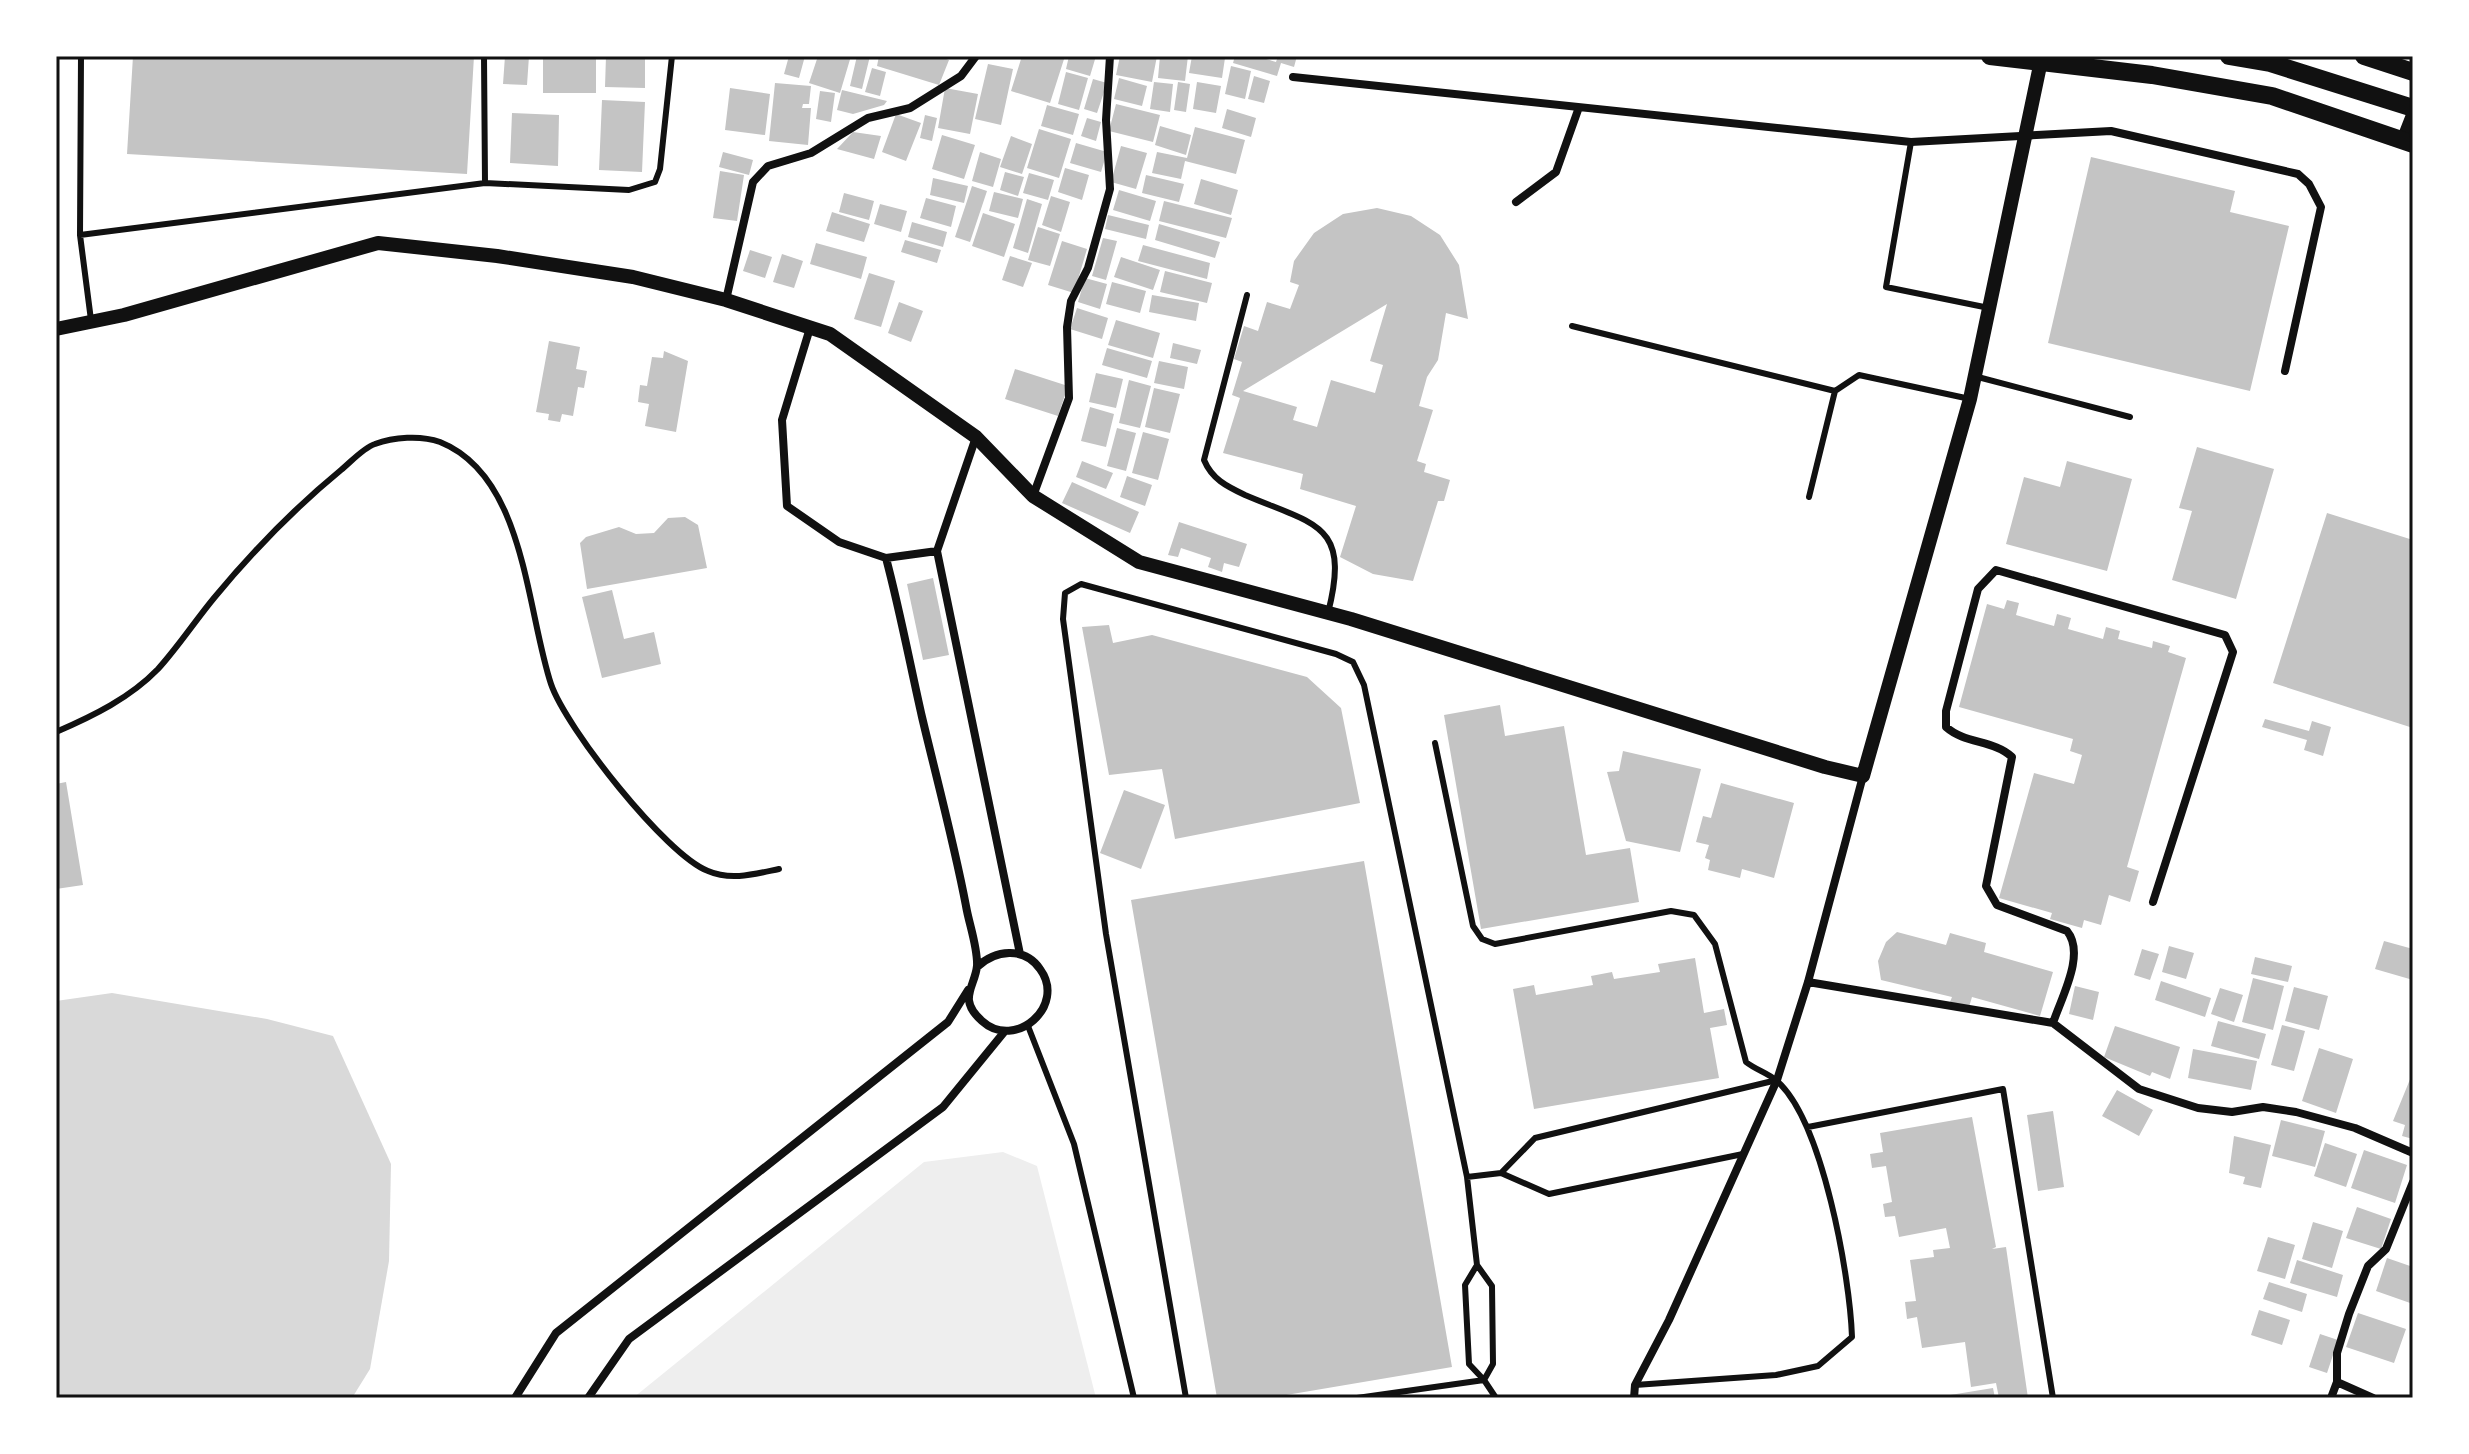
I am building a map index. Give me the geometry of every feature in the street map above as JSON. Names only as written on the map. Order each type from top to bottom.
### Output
[{"type":"main road","points":[[1990,56],[2152,75],[2272,96],[2409,142],[2413,118]]},
{"type":"main road","points":[[2229,56],[2270,63],[2413,108]]},
{"type":"main road","points":[[2364,56],[2413,72]]},
{"type":"street","points":[[726,300],[753,182],[759,171],[811,153],[868,118],[910,108],[961,76],[976,56]]},
{"type":"street","points":[[1033,496],[1069,398],[1067,327],[1071,301],[1088,268],[1110,189],[1106,120],[1110,56]]},
{"type":"street","points":[[1634,1398],[1635,1385],[1669,1320],[1777,1080],[1808,982],[1970,399],[2042,60]]},
{"type":"street","points":[[1293,77],[1578,110],[1911,142],[2111,131],[2298,174],[2309,184],[2321,207],[2285,371]]},
{"type":"street","points":[[1516,202],[1556,172],[1578,110]]},
{"type":"street","points":[[56,329],[378,243],[497,256],[633,277],[726,300],[842,342],[976,437],[1033,496],[1139,562],[1328,613],[1825,767],[1863,776]]},
{"type":"street","points":[[810,328],[782,420],[787,506],[839,542],[886,558],[937,551]]},
{"type":"street","points":[[976,437],[937,551],[1020,954]]},
{"type":"street","points":[[515,1398],[556,1333],[948,1022],[969,990],[977,967],[961,882],[886,558]]},
{"type":"street","points":[[2053,1023],[2076,952],[2074,940],[2067,931],[1997,905],[1986,886],[2012,757],[2005,751],[1958,737],[1946,727],[1946,711],[1978,589],[1996,570],[2225,635],[2231,642],[2233,652],[2153,902]]},
{"type":"street","points":[[969,990],[970,1002],[983,1022],[1005,1031],[1028,1026],[1045,1006],[1048,994],[1041,969],[1020,954],[997,954],[977,967]]},
{"type":"street","points":[[1808,982],[2053,1023],[2139,1089],[2198,1108],[2232,1112],[2263,1107],[2296,1112],[2355,1128],[2413,1153]]},
{"type":"street","points":[[588,1398],[629,1339],[943,1107],[1005,1031]]},
{"type":"street","points":[[2331,1398],[2337,1382],[2337,1353],[2349,1314],[2368,1266],[2386,1249],[2413,1182]]},
{"type":"street","points":[[2337,1382],[2373,1398]]},
{"type":"lane","points":[[81,56],[80,235],[91,322]]},
{"type":"lane","points":[[484,56],[485,183]]},
{"type":"lane","points":[[80,235],[485,183],[629,190],[655,182],[660,169],[672,56]]},
{"type":"lane","points":[[1911,142],[1886,287],[1990,308]]},
{"type":"lane","points":[[1247,295],[1204,460],[1210,473],[1227,487],[1320,527],[1331,541],[1336,556],[1328,613]]},
{"type":"lane","points":[[1572,326],[1835,391]]},
{"type":"lane","points":[[1809,497],[1835,391],[1859,375],[1970,399]]},
{"type":"lane","points":[[1974,376],[2130,417]]},
{"type":"lane","points":[[56,732],[102,712],[157,670],[216,596],[265,543],[317,489],[373,444],[407,437],[437,441],[471,458],[510,518],[552,687],[616,789],[690,863],[710,873],[742,877],[779,869]]},
{"type":"lane","points":[[1186,1398],[1106,934],[1063,619],[1065,593],[1081,584],[1336,654],[1353,662],[1364,685],[1467,1177],[1477,1265],[1492,1286],[1493,1364],[1484,1380]]},
{"type":"lane","points":[[1435,743],[1473,926],[1482,939],[1495,944],[1671,911],[1694,915],[1715,944],[1746,1062],[1777,1080],[1808,1127],[1824,1178],[1851,1299],[1852,1337],[1818,1366],[1776,1375],[1635,1385]]},
{"type":"lane","points":[[1028,1026],[1074,1144],[1134,1398]]},
{"type":"lane","points":[[1501,1173],[1535,1138],[1777,1080]]},
{"type":"lane","points":[[1808,1127],[2003,1089],[2053,1398]]},
{"type":"lane","points":[[1467,1177],[1501,1173],[1549,1194],[1743,1154]]},
{"type":"lane","points":[[1477,1265],[1465,1285],[1469,1364],[1496,1398]]},
{"type":"lane","points":[[1357,1398],[1484,1380]]},
{"type":"shaded area","points":[[112,993],[267,1019],[333,1036],[391,1164],[389,1261],[370,1369],[352,1398],[56,1398],[56,1001]]},
{"type":"shaded area","points":[[1003,1152],[1037,1166],[1096,1398],[633,1398],[924,1162]]},
{"type":"building","points":[[133,56],[474,56],[467,174],[127,154]]},
{"type":"building","points":[[505,56],[529,56],[527,85],[503,84]]},
{"type":"building","points":[[543,56],[596,56],[596,93],[543,93]]},
{"type":"building","points":[[606,56],[645,56],[645,88],[605,87]]},
{"type":"building","points":[[789,56],[805,56],[799,78],[784,74]]},
{"type":"building","points":[[818,56],[851,56],[840,93],[809,83]]},
{"type":"building","points":[[857,56],[870,56],[862,89],[850,86]]},
{"type":"building","points":[[879,56],[938,56],[949,60],[939,85],[877,66]]},
{"type":"building","points":[[1022,56],[1065,56],[1050,103],[1011,91]]},
{"type":"building","points":[[1069,56],[1096,56],[1090,76],[1066,69]]},
{"type":"building","points":[[1120,56],[1157,56],[1152,82],[1116,75]]},
{"type":"building","points":[[1160,56],[1188,56],[1185,81],[1158,78]]},
{"type":"building","points":[[1192,56],[1225,58],[1222,78],[1189,73]]},
{"type":"building","points":[[1235,56],[1256,56],[1276,62],[1278,56],[1297,56],[1294,67],[1281,63],[1277,76],[1233,63]]},
{"type":"building","points":[[988,64],[1013,69],[1001,125],[975,119]]},
{"type":"building","points":[[1231,66],[1251,71],[1245,99],[1225,94]]},
{"type":"building","points":[[872,68],[886,72],[880,96],[865,92]]},
{"type":"building","points":[[1066,72],[1088,78],[1079,110],[1058,104]]},
{"type":"building","points":[[1254,76],[1270,81],[1264,103],[1248,99]]},
{"type":"building","points":[[1119,78],[1147,86],[1142,106],[1114,99]]},
{"type":"building","points":[[1093,79],[1107,83],[1097,113],[1084,109]]},
{"type":"building","points":[[1154,82],[1173,84],[1170,112],[1150,109]]},
{"type":"building","points":[[1178,82],[1190,84],[1186,112],[1174,110]]},
{"type":"building","points":[[1197,82],[1221,86],[1216,113],[1193,109]]},
{"type":"building","points":[[775,83],[811,86],[809,104],[803,104],[802,108],[811,108],[808,145],[769,141]]},
{"type":"building","points":[[730,88],[770,94],[765,135],[725,130]]},
{"type":"building","points":[[945,88],[978,94],[970,134],[938,128]]},
{"type":"building","points":[[842,90],[887,101],[884,105],[853,114],[837,110]]},
{"type":"building","points":[[820,91],[835,93],[831,122],[816,119]]},
{"type":"building","points":[[602,100],[645,102],[642,172],[599,170]]},
{"type":"building","points":[[1116,104],[1160,115],[1153,142],[1109,131]]},
{"type":"building","points":[[1047,105],[1079,114],[1073,135],[1041,126]]},
{"type":"building","points":[[1227,109],[1256,118],[1251,137],[1222,128]]},
{"type":"building","points":[[512,113],[559,115],[558,166],[510,163]]},
{"type":"building","points":[[896,114],[921,123],[906,161],[882,152]]},
{"type":"building","points":[[925,115],[937,118],[932,141],[920,138]]},
{"type":"building","points":[[1087,118],[1101,122],[1096,141],[1081,136]]},
{"type":"building","points":[[1160,126],[1191,135],[1186,155],[1155,145]]},
{"type":"building","points":[[1195,127],[1245,140],[1236,174],[1185,161],[1181,179],[1152,173],[1157,152],[1187,158]]},
{"type":"building","points":[[1039,129],[1071,139],[1059,178],[1027,168]]},
{"type":"building","points":[[853,132],[881,136],[874,159],[837,149]]},
{"type":"building","points":[[942,135],[975,145],[964,179],[932,169]]},
{"type":"building","points":[[1011,136],[1032,144],[1022,174],[1000,167]]},
{"type":"building","points":[[1076,143],[1107,152],[1101,172],[1070,163]]},
{"type":"building","points":[[1121,146],[1147,153],[1136,189],[1111,182]]},
{"type":"building","points":[[723,152],[753,160],[749,175],[719,167]]},
{"type":"building","points":[[980,152],[1001,159],[993,187],[972,181]]},
{"type":"building","points":[[2091,157],[2235,191],[2230,212],[2289,226],[2250,391],[2048,343]]},
{"type":"building","points":[[1065,168],[1089,175],[1082,200],[1058,192]]},
{"type":"building","points":[[720,171],[744,175],[737,221],[713,218]]},
{"type":"building","points":[[1005,172],[1024,177],[1018,196],[1000,190]]},
{"type":"building","points":[[1029,173],[1054,180],[1048,200],[1023,193]]},
{"type":"building","points":[[1146,175],[1184,184],[1179,202],[1142,193]]},
{"type":"building","points":[[933,178],[968,186],[964,203],[930,195]]},
{"type":"building","points":[[1201,179],[1238,190],[1231,215],[1194,204]]},
{"type":"building","points":[[972,186],[987,191],[970,242],[955,237]]},
{"type":"building","points":[[1119,190],[1156,201],[1150,221],[1113,210]]},
{"type":"building","points":[[994,192],[1023,199],[1018,218],[989,211]]},
{"type":"building","points":[[844,193],[874,201],[869,220],[839,212]]},
{"type":"building","points":[[1051,196],[1070,202],[1061,232],[1042,225]]},
{"type":"building","points":[[926,198],[956,206],[951,227],[920,218]]},
{"type":"building","points":[[1027,199],[1042,204],[1028,253],[1013,248]]},
{"type":"building","points":[[1164,201],[1232,218],[1226,238],[1159,221]]},
{"type":"building","points":[[880,204],[907,211],[901,232],[874,224]]},
{"type":"building","points":[[1377,208],[1411,216],[1440,235],[1459,265],[1468,319],[1446,313],[1438,360],[1427,377],[1419,406],[1433,410],[1417,461],[1426,464],[1424,472],[1450,480],[1444,501],[1438,501],[1413,581],[1373,574],[1340,557],[1356,506],[1300,489],[1303,474],[1223,453],[1240,398],[1232,395],[1242,362],[1234,359],[1244,326],[1258,331],[1267,302],[1290,309],[1299,285],[1290,282],[1294,261],[1314,233],[1343,214]],"holes":[[[1387,304],[1370,361],[1383,365],[1375,393],[1331,380],[1317,427],[1293,420],[1297,407],[1243,391]]]},
{"type":"building","points":[[832,212],[870,224],[864,242],[826,231]]},
{"type":"building","points":[[983,213],[1015,224],[1004,257],[972,246]]},
{"type":"building","points":[[1108,215],[1149,225],[1146,239],[1105,229]]},
{"type":"building","points":[[912,222],[947,232],[943,247],[908,237]]},
{"type":"building","points":[[1159,224],[1220,242],[1215,258],[1155,240]]},
{"type":"building","points":[[1038,227],[1060,234],[1050,266],[1028,260]]},
{"type":"building","points":[[1103,238],[1117,241],[1106,280],[1092,276]]},
{"type":"building","points":[[905,240],[941,250],[937,263],[901,252]]},
{"type":"building","points":[[1062,241],[1087,249],[1074,293],[1048,285]]},
{"type":"building","points":[[816,243],[867,257],[861,279],[810,264]]},
{"type":"building","points":[[1143,245],[1210,263],[1207,279],[1138,261]]},
{"type":"building","points":[[750,250],[772,257],[765,278],[743,271]]},
{"type":"building","points":[[782,254],[803,261],[794,288],[773,282]]},
{"type":"building","points":[[1010,256],[1032,263],[1023,287],[1002,280]]},
{"type":"building","points":[[1121,257],[1160,270],[1153,290],[1114,277]]},
{"type":"building","points":[[1165,271],[1212,283],[1207,303],[1160,292]]},
{"type":"building","points":[[869,273],[895,281],[881,327],[854,319]]},
{"type":"building","points":[[1085,278],[1107,284],[1100,309],[1078,302]]},
{"type":"building","points":[[1112,282],[1146,291],[1140,313],[1106,304]]},
{"type":"building","points":[[1152,295],[1199,303],[1196,321],[1149,312]]},
{"type":"building","points":[[899,302],[923,311],[911,342],[888,333]]},
{"type":"building","points":[[1077,308],[1108,318],[1102,339],[1070,329]]},
{"type":"building","points":[[1116,320],[1160,333],[1153,358],[1108,345]]},
{"type":"building","points":[[549,341],[580,347],[576,369],[587,371],[584,388],[578,387],[573,416],[562,414],[560,422],[548,420],[549,414],[536,412]]},
{"type":"building","points":[[1173,343],[1201,350],[1197,364],[1170,358]]},
{"type":"building","points":[[1107,348],[1152,361],[1147,378],[1102,365]]},
{"type":"building","points":[[664,351],[688,361],[676,432],[645,426],[649,404],[638,402],[640,385],[647,386],[652,357],[663,358]]},
{"type":"building","points":[[1159,361],[1188,367],[1184,389],[1154,383]]},
{"type":"building","points":[[1015,369],[1068,386],[1058,416],[1005,399]]},
{"type":"building","points":[[1096,373],[1123,379],[1116,408],[1089,402]]},
{"type":"building","points":[[1129,380],[1151,386],[1140,428],[1119,423]]},
{"type":"building","points":[[1154,388],[1180,394],[1170,433],[1145,427]]},
{"type":"building","points":[[1090,407],[1114,414],[1106,447],[1081,441]]},
{"type":"building","points":[[1117,428],[1136,433],[1126,471],[1107,466]]},
{"type":"building","points":[[1143,432],[1169,439],[1158,480],[1132,473]]},
{"type":"building","points":[[2197,447],[2274,469],[2236,599],[2172,580],[2192,511],[2179,508]]},
{"type":"building","points":[[1082,461],[1113,473],[1106,489],[1076,477]]},
{"type":"building","points":[[2067,461],[2132,479],[2107,571],[2006,544],[2024,477],[2060,487]]},
{"type":"building","points":[[1127,476],[1152,485],[1145,506],[1120,497]]},
{"type":"building","points":[[1072,482],[1139,512],[1130,533],[1062,503]]},
{"type":"building","points":[[2327,513],[2413,540],[2413,728],[2273,683]]},
{"type":"building","points":[[685,517],[698,525],[707,568],[587,589],[580,543],[586,537],[619,527],[636,534],[654,533],[668,518]]},
{"type":"building","points":[[1179,522],[1247,544],[1239,567],[1224,563],[1222,572],[1208,567],[1211,558],[1181,548],[1178,557],[1168,555]]},
{"type":"building","points":[[933,578],[949,655],[923,660],[907,584]]},
{"type":"building","points":[[612,590],[624,639],[654,632],[661,664],[602,678],[582,597]]},
{"type":"building","points":[[2007,600],[2019,603],[2016,615],[2054,626],[2057,614],[2071,618],[2068,629],[2103,639],[2106,627],[2120,631],[2118,639],[2152,648],[2153,641],[2170,646],[2168,652],[2186,658],[2127,867],[2139,871],[2130,902],[2109,895],[2101,925],[2084,920],[2082,928],[2050,919],[2052,913],[1999,898],[2034,773],[2074,784],[2082,755],[2070,751],[2073,739],[1959,707],[1987,604],[2004,609]]},
{"type":"building","points":[[1109,625],[1113,643],[1152,635],[1307,677],[1341,708],[1360,803],[1175,839],[1162,769],[1109,775],[1082,627]]},
{"type":"building","points":[[1500,705],[1505,736],[1564,726],[1586,855],[1630,848],[1639,902],[1481,929],[1444,715]]},
{"type":"building","points":[[2265,719],[2309,731],[2312,721],[2331,727],[2323,756],[2304,750],[2307,740],[2262,727]]},
{"type":"building","points":[[1623,751],[1701,769],[1680,852],[1626,841],[1607,772],[1619,771]]},
{"type":"building","points":[[66,782],[83,885],[56,889],[56,784]]},
{"type":"building","points":[[1721,783],[1794,803],[1774,878],[1742,869],[1740,878],[1708,870],[1710,860],[1705,858],[1709,845],[1696,842],[1703,816],[1711,818]]},
{"type":"building","points":[[1124,790],[1165,805],[1141,869],[1100,853]]},
{"type":"building","points":[[1364,861],[1452,1367],[1269,1398],[1217,1398],[1131,900]]},
{"type":"building","points":[[1897,932],[1946,945],[1950,933],[1986,943],[1984,952],[2053,972],[2040,1016],[1972,997],[1969,1007],[1950,1002],[1952,997],[1881,980],[1878,961],[1886,942]]},
{"type":"building","points":[[2384,941],[2413,949],[2413,980],[2375,969]]},
{"type":"building","points":[[2169,946],[2194,953],[2186,979],[2162,972]]},
{"type":"building","points":[[2142,949],[2159,954],[2150,980],[2134,975]]},
{"type":"building","points":[[2255,957],[2292,966],[2288,982],[2251,974]]},
{"type":"building","points":[[1695,958],[1704,1013],[1724,1009],[1727,1025],[1710,1028],[1719,1078],[1534,1109],[1513,989],[1534,985],[1536,995],[1593,985],[1591,976],[1612,972],[1614,979],[1660,972],[1658,964]]},
{"type":"building","points":[[2253,978],[2284,986],[2273,1030],[2242,1022]]},
{"type":"building","points":[[2161,981],[2211,998],[2205,1017],[2155,1000]]},
{"type":"building","points":[[2075,986],[2099,992],[2093,1020],[2069,1014]]},
{"type":"building","points":[[2294,987],[2328,996],[2319,1030],[2285,1021]]},
{"type":"building","points":[[2220,988],[2243,995],[2234,1022],[2211,1014]]},
{"type":"building","points":[[2218,1021],[2266,1034],[2259,1059],[2211,1046]]},
{"type":"building","points":[[2282,1025],[2305,1031],[2294,1071],[2271,1065]]},
{"type":"building","points":[[2115,1026],[2180,1047],[2170,1079],[2152,1072],[2150,1076],[2104,1057]]},
{"type":"building","points":[[2319,1048],[2353,1059],[2336,1113],[2302,1101]]},
{"type":"building","points":[[2193,1049],[2257,1061],[2251,1090],[2188,1078]]},
{"type":"building","points":[[2413,1072],[2413,1139],[2402,1136],[2405,1125],[2393,1121]]},
{"type":"building","points":[[2117,1090],[2153,1110],[2139,1136],[2102,1116]]},
{"type":"building","points":[[2053,1111],[2064,1187],[2038,1191],[2027,1115]]},
{"type":"building","points":[[1972,1117],[1996,1247],[1992,1249],[2006,1247],[2028,1398],[1999,1398],[1996,1383],[1971,1387],[1965,1342],[1922,1348],[1917,1317],[1907,1319],[1905,1302],[1916,1301],[1910,1260],[1934,1257],[1933,1250],[1950,1248],[1946,1228],[1899,1237],[1895,1216],[1885,1217],[1883,1204],[1892,1202],[1886,1166],[1872,1168],[1870,1154],[1883,1152],[1880,1133]]},
{"type":"building","points":[[2281,1120],[2325,1131],[2315,1167],[2272,1156]]},
{"type":"building","points":[[2234,1136],[2271,1145],[2261,1188],[2243,1184],[2245,1177],[2229,1173]]},
{"type":"building","points":[[2325,1143],[2357,1154],[2346,1187],[2314,1176]]},
{"type":"building","points":[[2364,1150],[2407,1165],[2395,1203],[2351,1188]]},
{"type":"building","points":[[2357,1207],[2391,1219],[2381,1249],[2346,1238]]},
{"type":"building","points":[[2313,1222],[2343,1231],[2332,1268],[2302,1259]]},
{"type":"building","points":[[2268,1237],[2295,1245],[2285,1279],[2257,1271]]},
{"type":"building","points":[[2387,1258],[2413,1267],[2413,1304],[2376,1291]]},
{"type":"building","points":[[2297,1260],[2343,1275],[2337,1297],[2290,1283]]},
{"type":"building","points":[[2269,1282],[2307,1294],[2302,1312],[2263,1299]]},
{"type":"building","points":[[2259,1310],[2290,1320],[2282,1345],[2251,1335]]},
{"type":"building","points":[[2358,1313],[2406,1329],[2394,1363],[2346,1347]]},
{"type":"building","points":[[2320,1334],[2338,1340],[2327,1373],[2309,1367]]},
{"type":"building","points":[[1993,1388],[1995,1398],[1944,1398],[1944,1396]]}]
